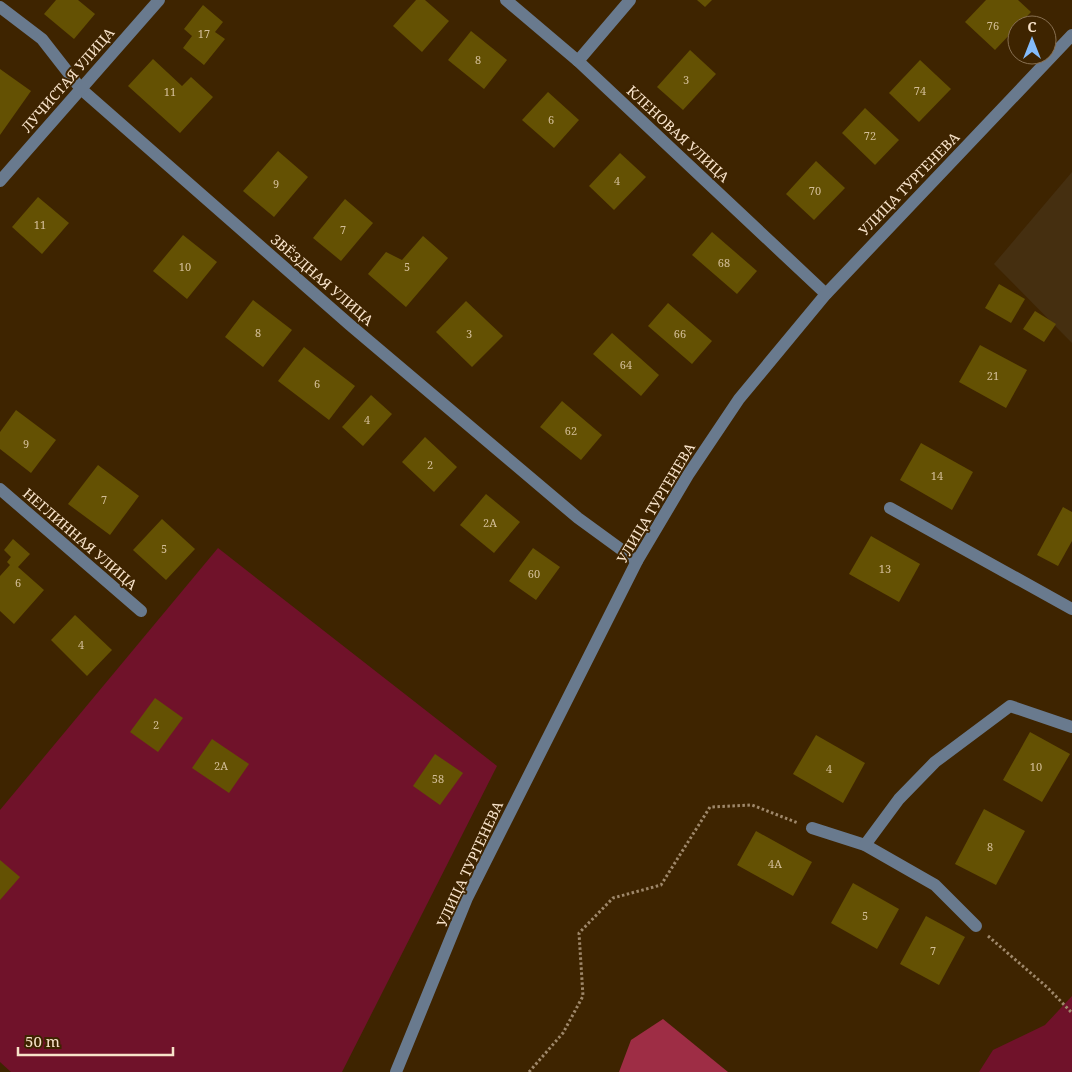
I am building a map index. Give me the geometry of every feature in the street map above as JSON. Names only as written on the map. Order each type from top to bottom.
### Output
[{"type":"street","name":"ЛУЧИСТАЯ УЛИЦА","points":[[0,180],[159,0]]},
{"type":"street","name":"КЛЕНОВАЯ УЛИЦА","points":[[506,0],[578,61],[826,294]]},
{"type":"street","points":[[578,61],[630,0]]},
{"type":"street","name":"ЗВЁЗДНАЯ УЛИЦА","points":[[0,7],[42,39],[81,89],[350,326],[578,518],[637,561]]},
{"type":"street","name":"УЛИЦА ТУРГЕНЕВА","points":[[396,1072],[467,898],[637,561],[688,475],[740,398],[826,294],[1072,35]]},
{"type":"street","name":"НЕГЛИННАЯ УЛИЦА","points":[[0,489],[141,611]]},
{"type":"street","points":[[890,508],[1072,609]]},
{"type":"street","points":[[865,845],[899,799],[935,762],[1010,706],[1072,727]]},
{"type":"street","points":[[812,828],[865,845],[935,885],[976,926]]},
{"type":"path","points":[[529,1072],[563,1033],[583,996],[579,933],[613,898],[661,885],[710,807],[752,805],[812,828]]},
{"type":"path","points":[[976,926],[1048,988],[1072,1013]]},
{"type":"shaded area","points":[[1072,172],[1072,343],[994,264]]},
{"type":"shaded area","points":[[218,548],[497,766],[342,1072],[11,1072],[0,1062],[0,810]]},
{"type":"shaded area","points":[[1072,996],[1072,1072],[979,1072],[993,1050],[1045,1025]]},
{"type":"shaded area","points":[[663,1019],[728,1072],[619,1072],[631,1040]]},
{"type":"building","points":[[56,0],[78,0],[95,14],[74,39],[44,14]]},
{"type":"building","points":[[416,0],[425,0],[449,21],[422,52],[393,26]]},
{"type":"building","points":[[697,0],[712,0],[705,7]]},
{"type":"building","points":[[986,0],[1018,0],[1031,12],[1028,15],[1007,15],[1007,37],[995,50],[965,22]]},
{"type":"building","points":[[203,5],[223,22],[215,32],[225,39],[204,65],[183,48],[192,36],[184,29]]},
{"type":"building","points":[[471,31],[507,60],[484,89],[448,60]]},
{"type":"building","points":[[690,50],[716,74],[683,110],[657,87]]},
{"type":"building","points":[[153,59],[182,86],[191,77],[213,97],[180,133],[128,86]]},
{"type":"building","points":[[920,60],[951,89],[919,122],[889,93]]},
{"type":"building","points":[[0,69],[31,91],[0,135]]},
{"type":"building","points":[[548,92],[579,120],[554,148],[522,120]]},
{"type":"building","points":[[865,108],[899,140],[875,165],[842,133]]},
{"type":"building","points":[[278,151],[308,177],[274,217],[243,191]]},
{"type":"building","points":[[620,153],[646,177],[614,210],[589,186]]},
{"type":"building","points":[[816,161],[845,188],[814,220],[786,194]]},
{"type":"building","points":[[38,197],[69,223],[42,254],[12,227]]},
{"type":"building","points":[[345,199],[373,223],[341,261],[313,238]]},
{"type":"building","points":[[712,232],[757,271],[737,294],[692,255]]},
{"type":"building","points":[[183,235],[217,262],[187,299],[153,271]]},
{"type":"building","points":[[423,236],[448,258],[406,307],[368,274],[386,252],[402,260]]},
{"type":"building","points":[[999,284],[1025,299],[1011,323],[985,308]]},
{"type":"building","points":[[253,300],[292,330],[263,367],[225,337]]},
{"type":"building","points":[[466,301],[503,336],[472,367],[436,332]]},
{"type":"building","points":[[668,303],[712,341],[692,364],[648,326]]},
{"type":"building","points":[[1035,311],[1056,324],[1044,342],[1023,329]]},
{"type":"building","points":[[612,333],[659,375],[641,396],[593,354]]},
{"type":"building","points":[[980,345],[1027,370],[1006,408],[959,382]]},
{"type":"building","points":[[304,347],[355,386],[329,420],[278,381]]},
{"type":"building","points":[[371,395],[392,414],[363,446],[342,427]]},
{"type":"building","points":[[562,401],[602,435],[581,460],[540,427]]},
{"type":"building","points":[[16,410],[56,440],[31,473],[0,449],[0,432]]},
{"type":"building","points":[[425,437],[457,467],[434,492],[402,462]]},
{"type":"building","points":[[921,443],[973,472],[952,510],[900,480]]},
{"type":"building","points":[[98,465],[139,496],[110,535],[68,504]]},
{"type":"building","points":[[486,494],[520,522],[494,553],[460,525]]},
{"type":"building","points":[[1063,507],[1072,512],[1072,541],[1058,566],[1037,555]]},
{"type":"building","points":[[162,519],[195,549],[166,580],[133,550]]},
{"type":"building","points":[[871,536],[920,564],[899,602],[849,574]]},
{"type":"building","points":[[13,539],[30,554],[18,567],[44,590],[14,624],[0,611],[0,576],[10,565],[7,562],[11,557],[4,550]]},
{"type":"building","points":[[533,548],[560,567],[536,600],[509,581]]},
{"type":"building","points":[[75,615],[112,650],[87,676],[51,640]]},
{"type":"building","points":[[155,698],[183,718],[158,752],[130,732]]},
{"type":"building","points":[[1030,732],[1070,754],[1042,802],[1003,780]]},
{"type":"building","points":[[816,735],[865,763],[843,803],[793,774]]},
{"type":"building","points":[[212,739],[249,764],[229,793],[192,768]]},
{"type":"building","points":[[435,754],[463,773],[440,805],[413,786]]},
{"type":"building","points":[[984,809],[1025,831],[996,885],[955,864]]},
{"type":"building","points":[[756,831],[812,862],[793,896],[737,865]]},
{"type":"building","points":[[0,860],[20,877],[0,900]]},
{"type":"building","points":[[853,883],[899,909],[877,949],[831,923]]},
{"type":"building","points":[[926,916],[965,937],[939,985],[900,964]]}]
